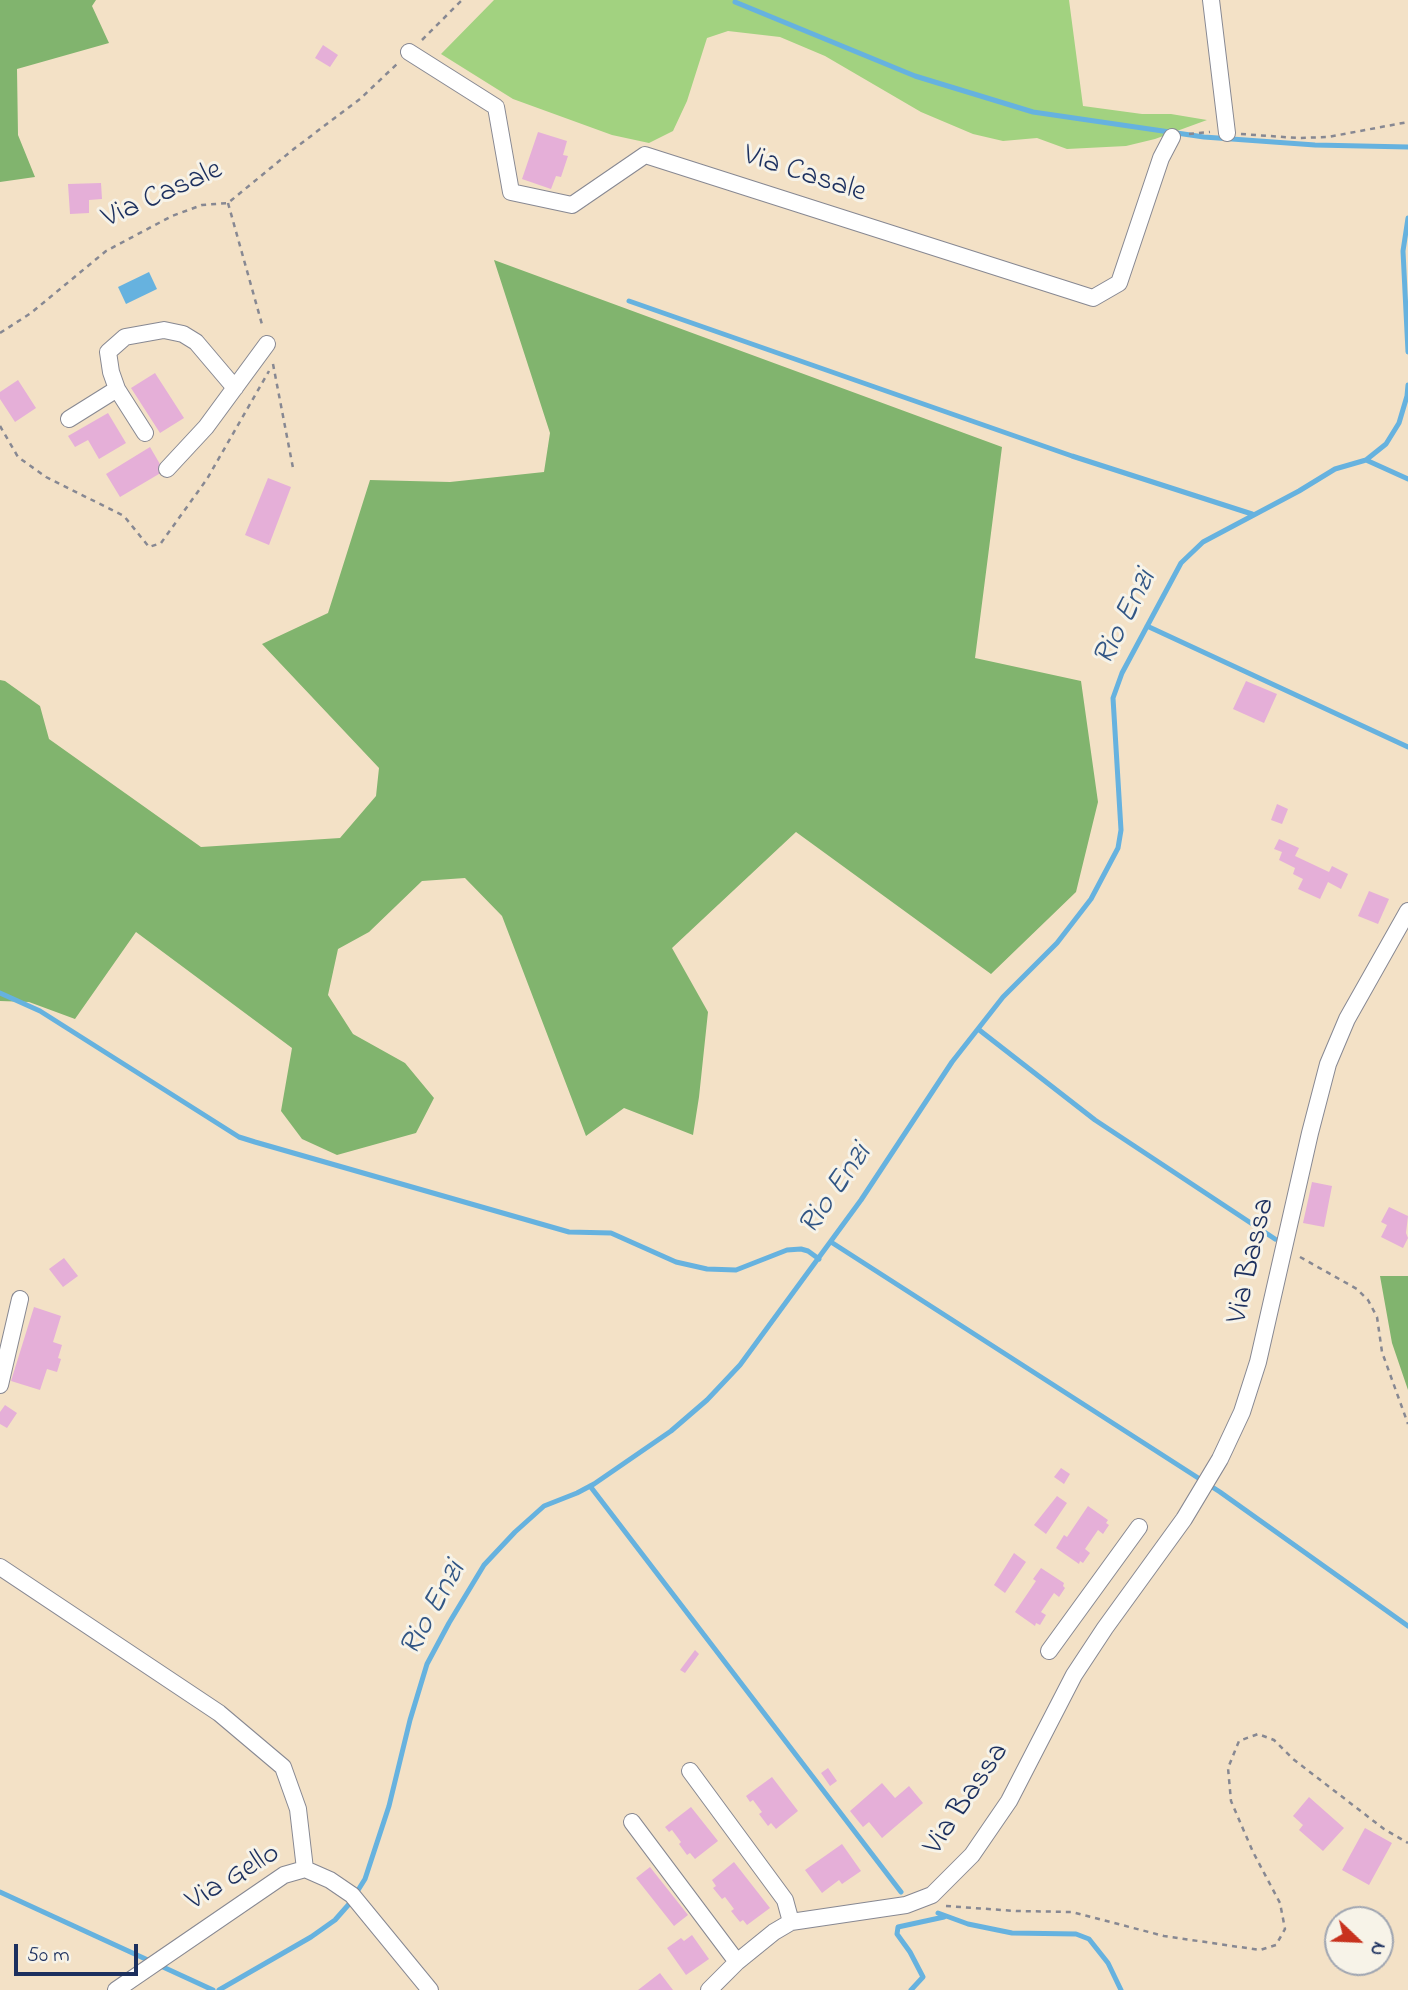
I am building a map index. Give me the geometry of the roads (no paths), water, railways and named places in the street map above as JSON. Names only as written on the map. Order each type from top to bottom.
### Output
[{"type":"street","points":[[1211,0],[1227,133]]},
{"type":"street","name":"Via Casale","points":[[409,52],[496,107],[512,192],[572,205],[645,155],[1093,298],[1119,283],[1161,158],[1172,137]]},
{"type":"street","points":[[145,433],[117,389],[111,372],[108,352],[125,337],[164,330],[183,334],[196,342],[235,388]]},
{"type":"street","points":[[167,468],[206,427],[267,344]]},
{"type":"street","points":[[69,419],[117,389]]},
{"type":"street","name":"Via Bassa","points":[[792,1922],[920,1900],[972,1855],[1009,1801],[1074,1675],[1184,1519],[1206,1483],[1242,1412],[1258,1362],[1328,1064],[1347,1019],[1408,911]]},
{"type":"street","points":[[0,1385],[20,1299]]},
{"type":"street","points":[[1049,1651],[1139,1527]]},
{"type":"street","points":[[0,1567],[219,1713],[283,1767],[298,1809],[305,1869]]},
{"type":"street","points":[[1095,1590],[1119,1608]]},
{"type":"street","points":[[690,1770],[785,1900],[792,1922],[774,1932],[737,1962],[709,1990]]},
{"type":"street","points":[[632,1822],[737,1962]]},
{"type":"street","name":"Via Gello","points":[[116,1990],[284,1875],[305,1869],[330,1880],[356,1899],[430,1990]]},
{"type":"water","points":[[149,272],[157,289],[126,304],[118,287]]},
{"type":"waterway","points":[[735,2],[915,76],[1033,112],[1204,137],[1315,145],[1408,147]]},
{"type":"waterway","name":"Rio Enzi","points":[[1408,218],[1403,251],[1408,352]]},
{"type":"waterway","points":[[629,301],[1072,456],[1252,514]]},
{"type":"waterway","name":"Rio Enzi","points":[[219,1990],[311,1937],[335,1920],[365,1879],[389,1806],[427,1664],[484,1565],[544,1506],[594,1484],[671,1431],[707,1400],[740,1365],[861,1200],[952,1062],[1003,997],[1057,943],[1091,899],[1118,848],[1121,830],[1113,698],[1122,673],[1181,563],[1203,542],[1335,469],[1366,460],[1386,444],[1399,423],[1408,385]]},
{"type":"waterway","points":[[1366,460],[1408,479]]},
{"type":"waterway","points":[[1147,626],[1408,747]]},
{"type":"waterway","points":[[0,993],[40,1011],[239,1137],[569,1232],[611,1233],[676,1262],[707,1269],[736,1270],[787,1250],[801,1249],[819,1259]]},
{"type":"waterway","points":[[978,1029],[1095,1120],[1275,1239]]},
{"type":"waterway","points":[[831,1242],[1220,1492],[1408,1626]]},
{"type":"waterway","points":[[590,1486],[901,1892]]},
{"type":"waterway","points":[[0,1892],[213,1990]]},
{"type":"waterway","points":[[938,1913],[968,1924],[1012,1933],[1076,1934],[1089,1939],[1108,1963],[1121,1990]]},
{"type":"waterway","points":[[911,1990],[923,1977],[897,1934],[898,1927],[944,1917]]}]
